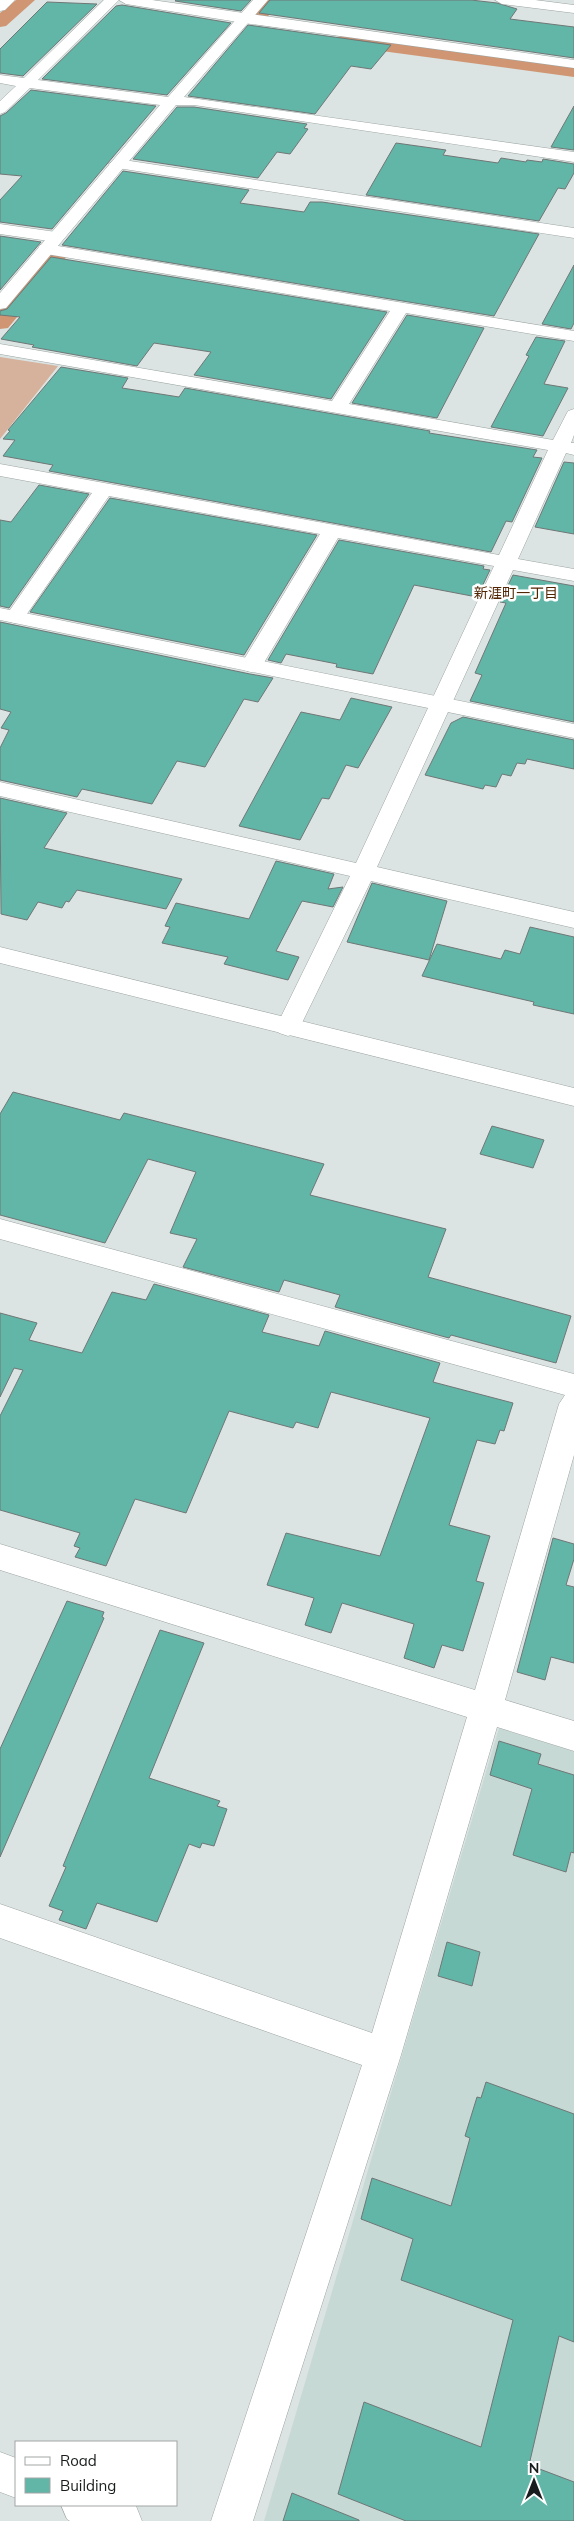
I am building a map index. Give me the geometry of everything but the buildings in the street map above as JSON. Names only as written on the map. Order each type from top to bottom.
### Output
[{"type":"street","points":[[0,6],[8,0]]},
{"type":"street","points":[[0,109],[112,0]]},
{"type":"street","points":[[126,0],[240,24],[574,64]]},
{"type":"street","points":[[0,304],[117,164],[261,0]]},
{"type":"street","points":[[502,0],[574,9]]},
{"type":"street","points":[[0,79],[173,101],[194,101],[574,157]]},
{"type":"street","points":[[117,164],[574,233]]},
{"type":"street","points":[[0,229],[51,243],[574,336]]},
{"type":"street","points":[[337,408],[402,306]]},
{"type":"street","points":[[0,349],[567,448]]},
{"type":"street","points":[[288,1027],[363,873],[440,704],[508,563],[567,448],[574,415]]},
{"type":"street","points":[[0,470],[574,575]]},
{"type":"street","points":[[103,490],[8,615],[574,731]]},
{"type":"street","points":[[251,666],[332,531]]},
{"type":"street","points":[[0,789],[574,920]]},
{"type":"street","points":[[0,955],[574,1097]]},
{"type":"street","points":[[0,1229],[574,1386]]},
{"type":"street","points":[[232,2521],[383,2055],[574,1404]]},
{"type":"street","points":[[0,1557],[574,1736]]},
{"type":"street","points":[[0,1921],[383,2055]]},
{"type":"street","points":[[0,2472],[15,2478]]},
{"type":"street","points":[[84,2506],[121,2521]]},
{"type":"shaded area","points":[[0,357],[58,366],[0,439]]},
{"type":"shaded area","points":[[499,1728],[574,1751],[574,2521],[264,2521]]},
{"type":"waterway","points":[[0,22],[26,0]]},
{"type":"waterway","points":[[259,16],[272,0]]},
{"type":"waterway","points":[[343,41],[574,72]]},
{"type":"waterway","points":[[0,323],[57,256]]},
{"type":"district","name":"新涯町一丁目","points":[[516,593]]}]
